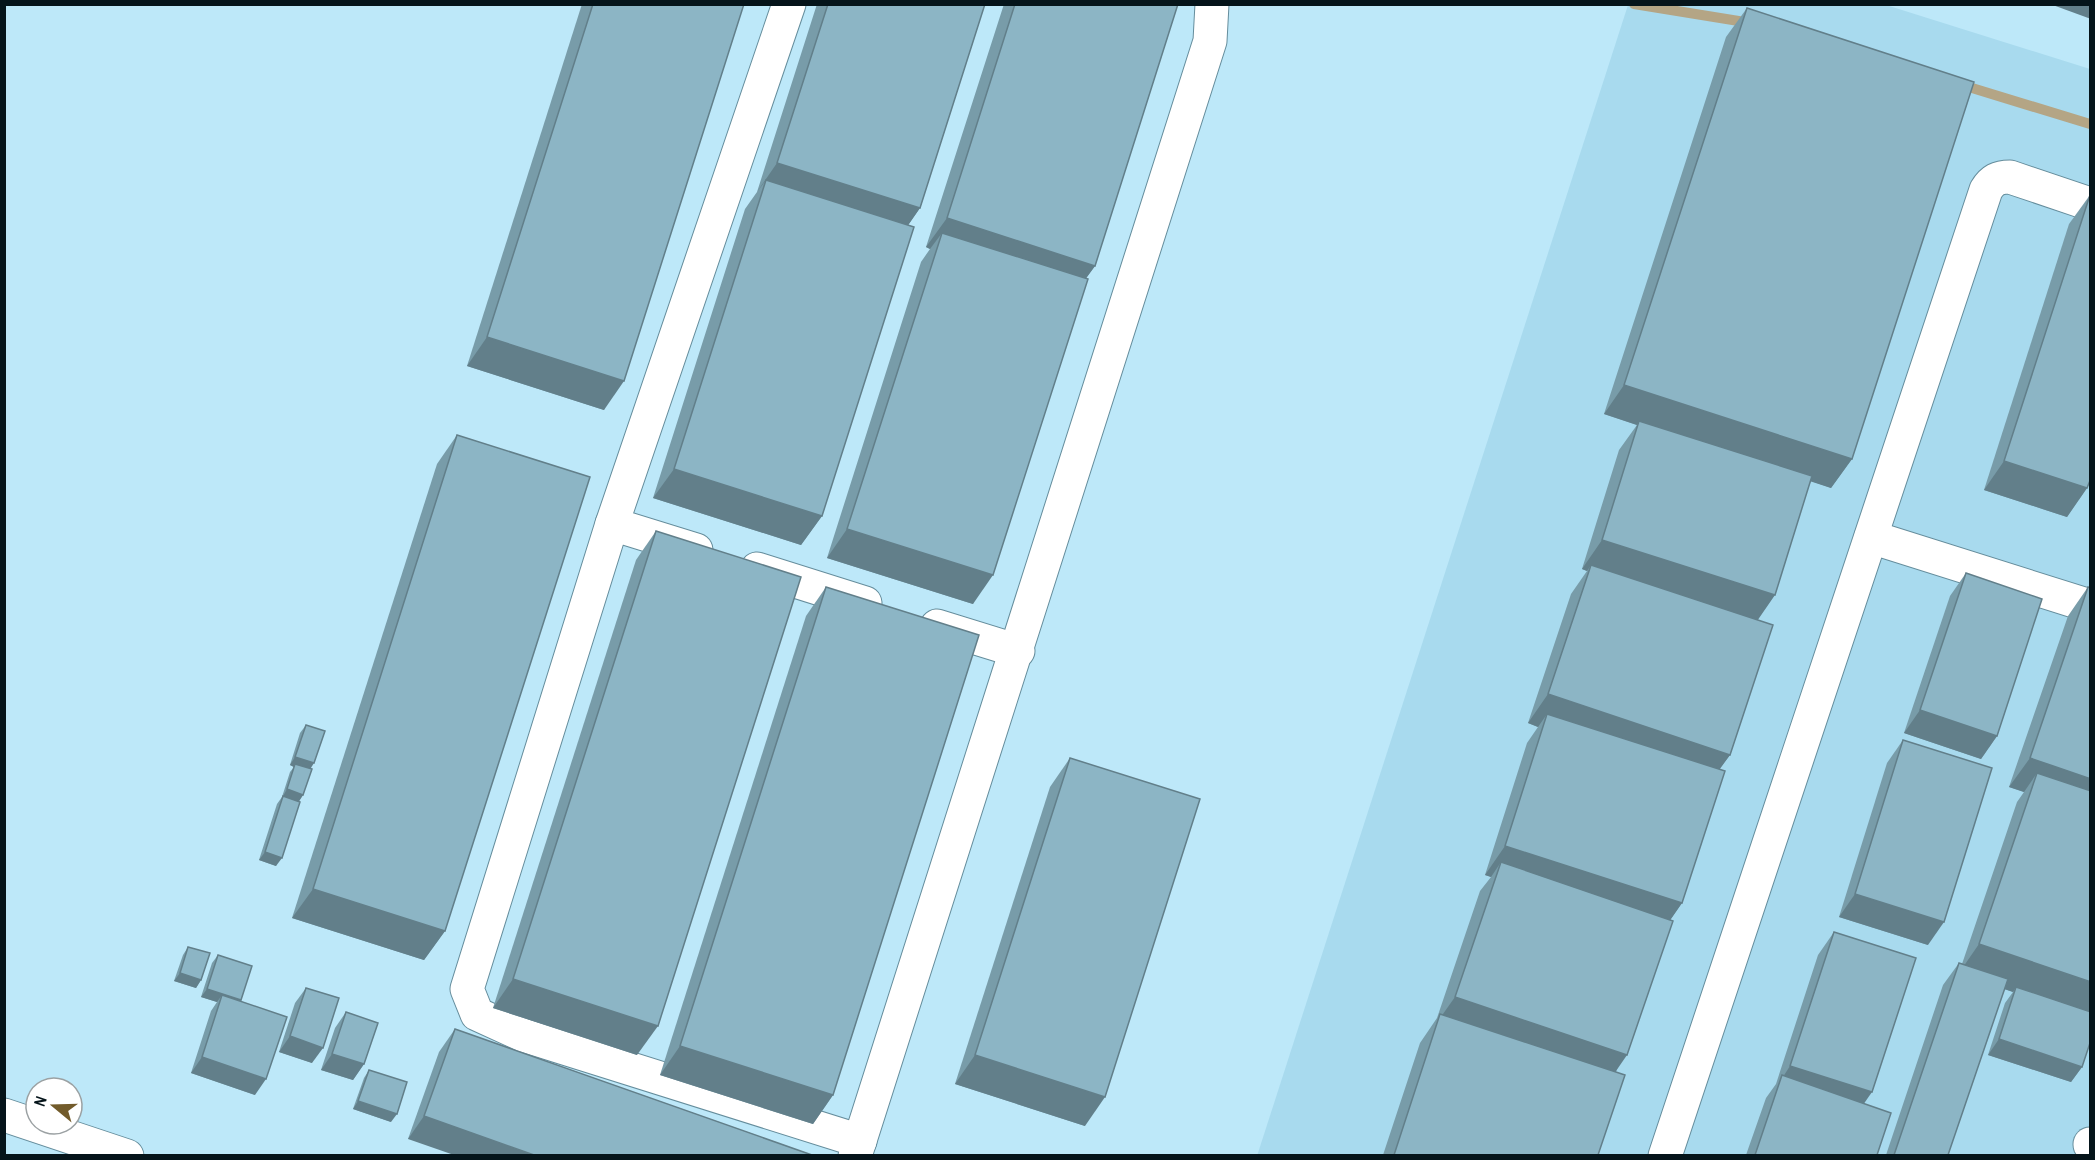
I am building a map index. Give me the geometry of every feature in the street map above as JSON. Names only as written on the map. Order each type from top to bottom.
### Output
[{"type":"street","points":[[789,4],[612,524],[466,989],[477,1014],[523,1035],[857,1148],[1018,651],[1210,41],[1212,4]]},
{"type":"street","points":[[1665,1155],[1982,202],[1991,182],[2000,177],[2010,177],[2091,204]]},
{"type":"street","points":[[612,524],[1018,651]]},
{"type":"street","points":[[1871,537],[2091,606]]},
{"type":"street","points":[[4,1115],[127,1155]]},
{"type":"shaded area","points":[[1628,5],[1886,5],[2090,69],[2090,1155],[1257,1156]]},
{"type":"building","points":[[593,4],[744,4],[624,381],[487,337]]},
{"type":"building","points":[[828,4],[985,4],[920,208],[777,163]]},
{"type":"building","points":[[1015,4],[1178,4],[1095,266],[947,218]]},
{"type":"building","points":[[1747,8],[1974,82],[1852,459],[1624,385]]},
{"type":"building","points":[[766,180],[914,227],[822,516],[674,469]]},
{"type":"building","points":[[2091,195],[2091,478],[2087,488],[2004,461]]},
{"type":"building","points":[[942,233],[1088,279],[993,575],[847,529]]},
{"type":"building","points":[[1639,421],[1812,476],[1775,595],[1602,540]]},
{"type":"building","points":[[457,435],[590,477],[445,931],[313,889]]},
{"type":"building","points":[[656,531],[801,577],[658,1026],[513,979]]},
{"type":"building","points":[[1591,565],[1773,625],[1730,755],[1548,694]]},
{"type":"building","points":[[1966,573],[2042,599],[1997,736],[1920,710]]},
{"type":"building","points":[[826,587],[979,635],[833,1095],[680,1046]]},
{"type":"building","points":[[2088,587],[2091,588],[2091,779],[2030,758]]},
{"type":"building","points":[[1547,714],[1725,771],[1682,903],[1505,846]]},
{"type":"building","points":[[306,725],[325,731],[314,763],[295,757]]},
{"type":"building","points":[[1903,740],[1992,768],[1944,922],[1855,894]]},
{"type":"building","points":[[1070,758],[1200,799],[1105,1097],[975,1055]]},
{"type":"building","points":[[295,764],[312,769],[303,795],[287,789]]},
{"type":"building","points":[[2037,773],[2091,791],[2091,982],[1979,944]]},
{"type":"building","points":[[283,796],[300,802],[282,858],[265,852]]},
{"type":"building","points":[[1501,862],[1673,921],[1627,1055],[1455,997]]},
{"type":"building","points":[[1834,932],[1916,958],[1872,1092],[1790,1066]]},
{"type":"building","points":[[188,947],[210,953],[201,980],[180,973]]},
{"type":"building","points":[[218,955],[252,966],[241,1000],[207,989]]},
{"type":"building","points":[[1959,963],[2008,979],[1948,1155],[1894,1155]]},
{"type":"building","points":[[2016,987],[2091,1012],[2091,1040],[2082,1067],[1999,1039]]},
{"type":"building","points":[[306,988],[339,998],[323,1048],[290,1036]]},
{"type":"building","points":[[222,995],[287,1017],[266,1079],[202,1057]]},
{"type":"building","points":[[346,1012],[378,1023],[364,1064],[332,1054]]},
{"type":"building","points":[[1440,1014],[1625,1075],[1598,1155],[1394,1155]]},
{"type":"building","points":[[455,1029],[812,1155],[534,1155],[424,1116]]},
{"type":"building","points":[[369,1070],[407,1082],[397,1114],[358,1101]]},
{"type":"building","points":[[1782,1075],[1891,1113],[1877,1155],[1755,1155]]},
{"type":"waterway","points":[[1634,4],[1751,23]]},
{"type":"waterway","points":[[1959,84],[2090,124]]}]
